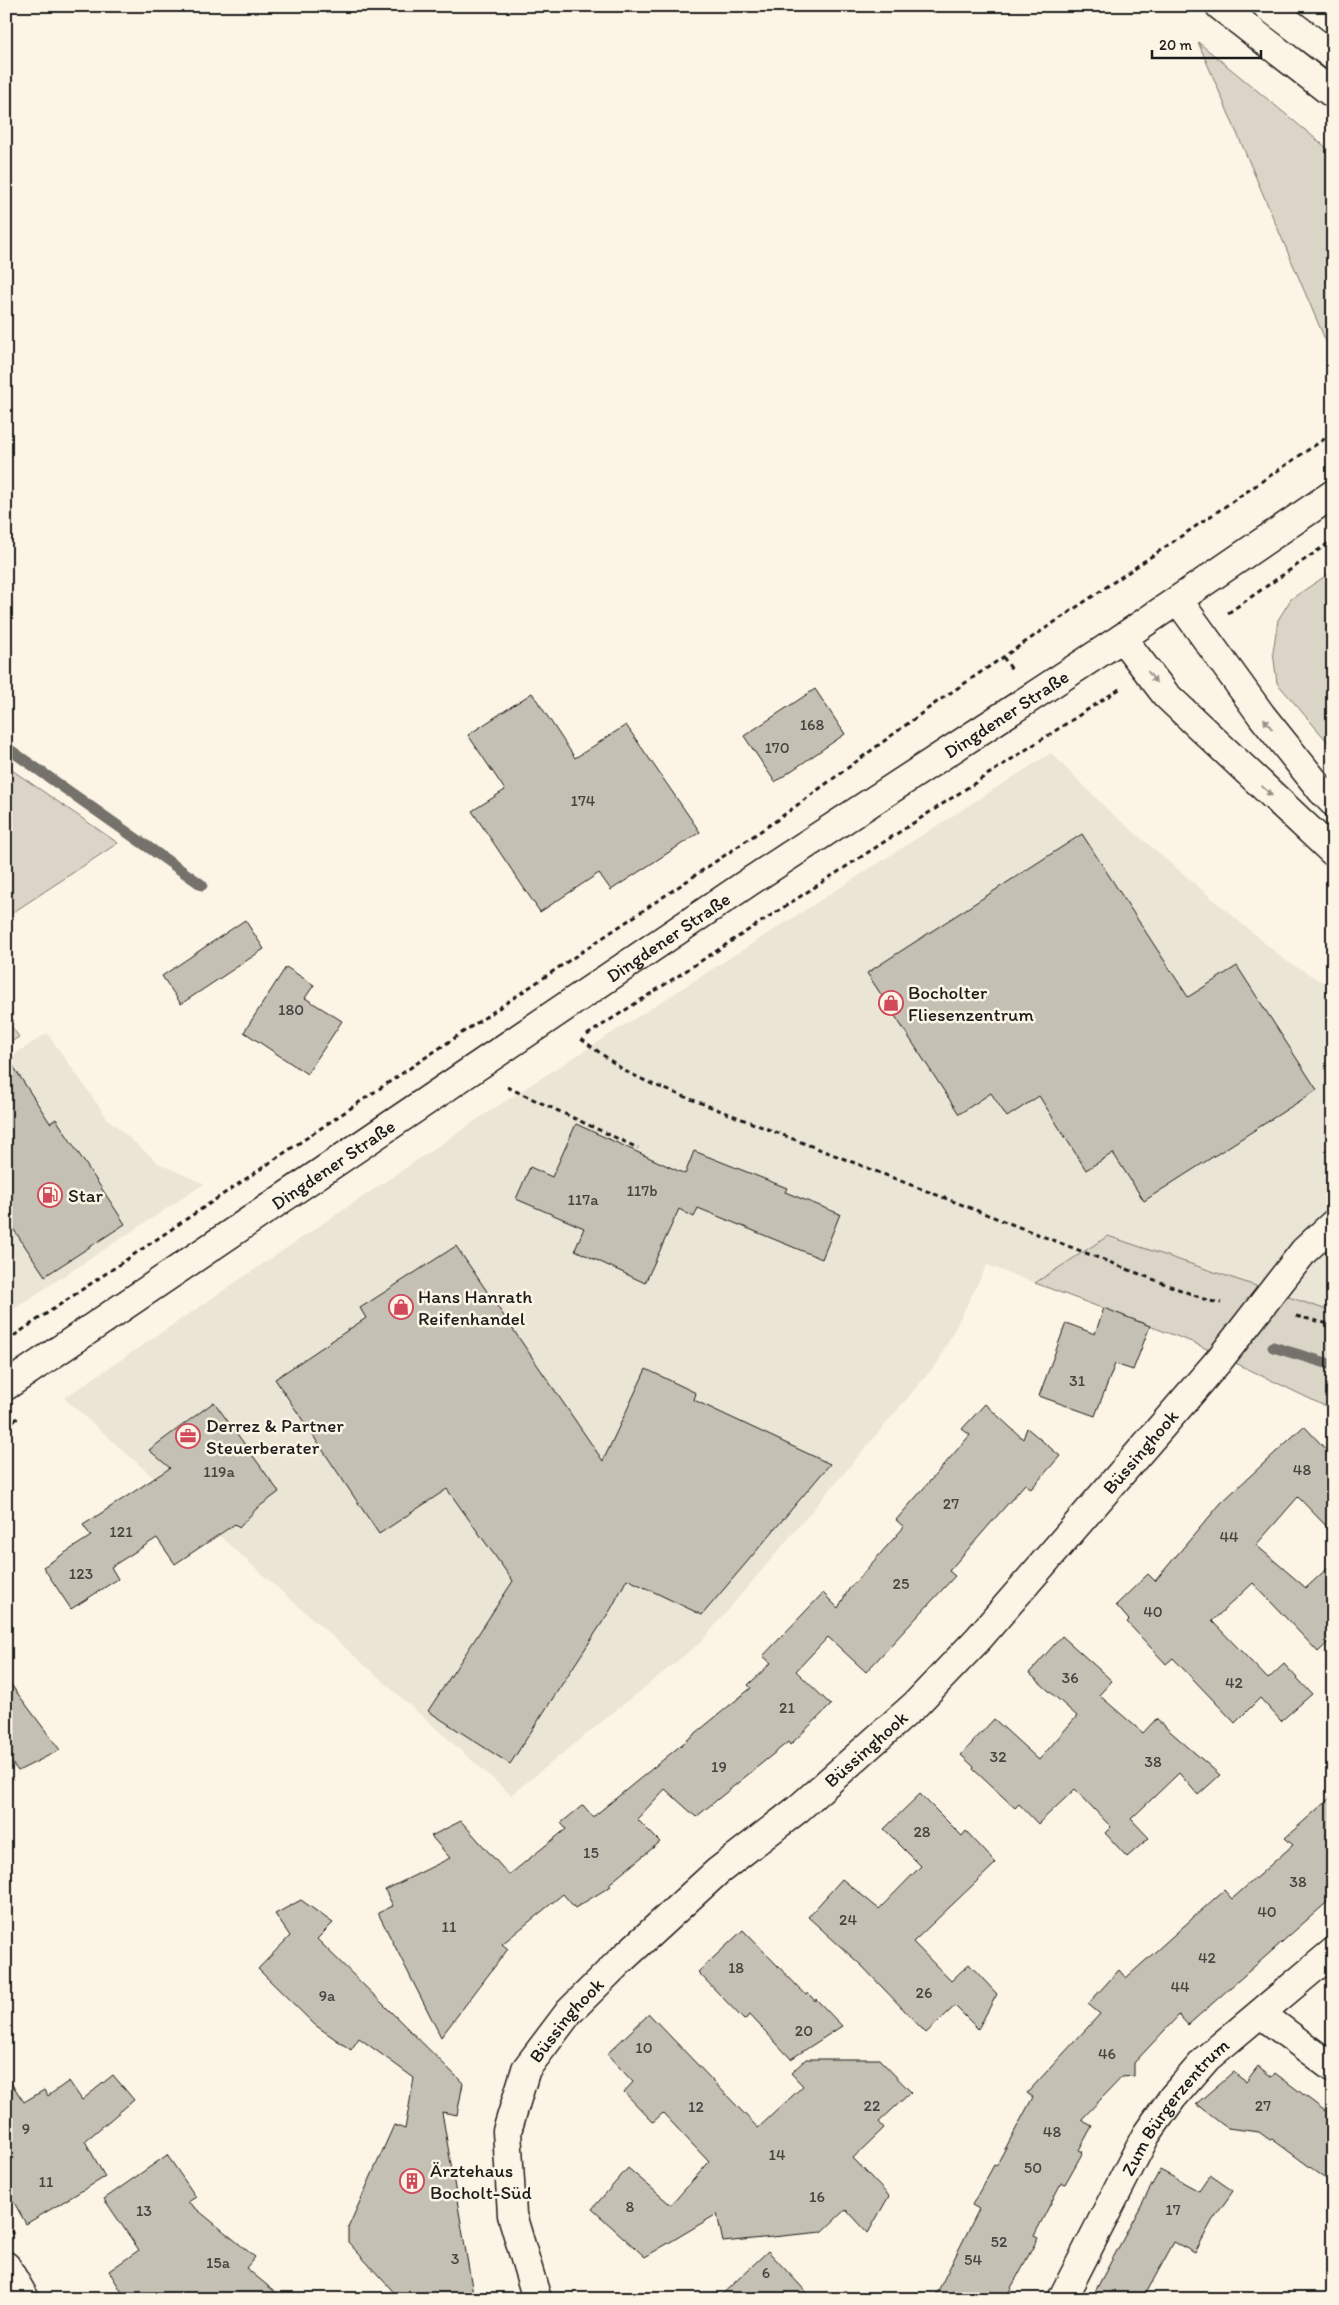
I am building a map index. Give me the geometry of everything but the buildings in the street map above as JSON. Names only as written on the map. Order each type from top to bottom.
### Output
[{"type":"main road","points":[[1220,6],[1333,94]]},
{"type":"main road","points":[[1268,6],[1333,56]]},
{"type":"main road","name":"Dingdener Straße","points":[[6,1386],[749,882],[1122,638],[1333,494]]},
{"type":"main road","points":[[1178,600],[1262,716],[1333,802]]},
{"type":"main road","points":[[1122,638],[1166,695],[1333,852]]},
{"type":"main road","name":"Büssinghook","points":[[537,2299],[512,2215],[507,2130],[526,2069],[569,2012],[619,1962],[717,1872],[798,1809],[916,1704],[980,1638],[1220,1359],[1304,1251],[1333,1224]]},
{"type":"main road","name":"Zum Bürgerzentrum","points":[[1062,2299],[1146,2135],[1173,2097],[1207,2058],[1333,1952]]},
{"type":"main road","points":[[1261,2014],[1333,2068]]},
{"type":"main road","points":[[6,2266],[25,2299]]},
{"type":"path","points":[[6,1341],[776,820],[937,702],[1333,433]]},
{"type":"path","points":[[1201,633],[1333,540]]},
{"type":"path","points":[[573,1044],[1147,671]]},
{"type":"path","points":[[581,1039],[625,1071],[652,1084],[1209,1301],[1259,1309]]},
{"type":"path","points":[[499,1092],[515,1082]]},
{"type":"path","points":[[507,1087],[638,1148]]},
{"type":"path","points":[[6,1426],[24,1414]]},
{"type":"shaded area","points":[[1198,42],[1333,153],[1333,358]]},
{"type":"shaded area","points":[[1333,571],[1333,748],[1277,683],[1273,652],[1278,620],[1291,599]]},
{"type":"shaded area","points":[[1051,753],[1109,811],[1286,961],[1333,988],[1333,1314],[1108,1236],[1035,1283],[987,1265],[938,1362],[701,1642],[511,1795],[64,1398],[493,1109]]},
{"type":"shaded area","points":[[6,766],[118,843],[6,917]]},
{"type":"shaded area","points":[[6,1019],[19,1037],[6,1045]]},
{"type":"shaded area","points":[[47,1033],[108,1119],[158,1163],[204,1184],[6,1314],[6,1060]]},
{"type":"shaded area","points":[[1108,1236],[1333,1312],[1333,1410],[1192,1342],[1035,1283]]},
{"type":"waterway","points":[[6,747],[202,885]]},
{"type":"waterway","points":[[1273,1347],[1333,1365]]},
{"type":"place","name":"Bocholter Fliesenzentrum","points":[[891,1003]]},
{"type":"place","name":"Star","points":[[50,1195]]},
{"type":"place","name":"Hans Hanrath Reifenhandel","points":[[401,1307]]},
{"type":"place","name":"Derrez & Partner Steuerberater","points":[[188,1436]]},
{"type":"place","name":"Ärztehaus Bocholt-Süd","points":[[412,2181]]}]
